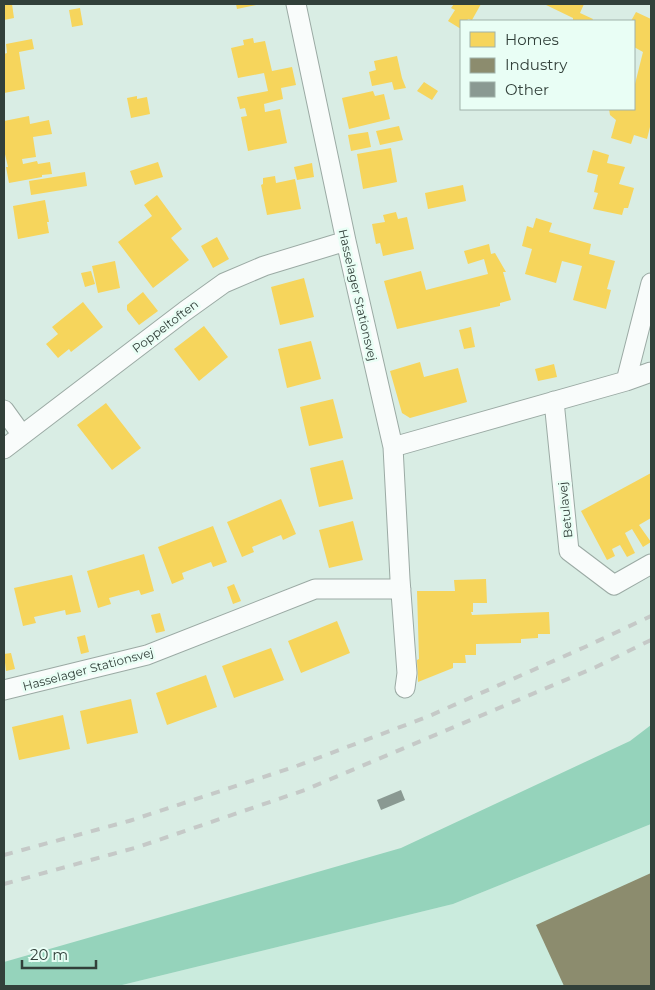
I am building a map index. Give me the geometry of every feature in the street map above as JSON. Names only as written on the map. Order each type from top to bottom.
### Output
[{"type":"street","name":"Hasselager Stationsvej","points":[[296,4],[346,241],[393,447],[400,589],[407,673],[406,688]]},
{"type":"street","name":"Poppeltoften","points":[[4,449],[184,311],[224,283],[264,266],[346,241]]},
{"type":"street","points":[[626,381],[651,283]]},
{"type":"street","points":[[393,447],[626,381],[651,372]]},
{"type":"street","name":"Betulavej","points":[[554,401],[569,551],[614,585],[651,564]]},
{"type":"street","points":[[4,410],[22,435]]},
{"type":"street","name":"Hasselager Stationsvej","points":[[4,690],[147,655],[315,589],[400,589]]},
{"type":"shaded area","points":[[651,824],[651,986],[118,986],[453,904]]},
{"type":"green space","points":[[651,725],[651,824],[453,904],[118,986],[4,986],[4,962],[401,848],[630,741]]},
{"type":"building: Homes","points":[[4,4],[12,4],[14,18],[4,20]]},
{"type":"building: Homes","points":[[236,4],[256,4],[256,5],[237,9]]},
{"type":"building: Homes","points":[[454,4],[481,4],[472,20],[460,20],[460,28],[448,21],[455,10],[451,8]]},
{"type":"building: Homes","points":[[544,4],[584,4],[580,13],[593,19],[573,20],[573,18]]},
{"type":"building: Homes","points":[[80,8],[83,25],[72,27],[69,10]]},
{"type":"building: Homes","points":[[636,12],[651,19],[651,123],[647,139],[634,135],[631,144],[611,138],[616,120],[610,115],[609,110],[635,110],[635,84],[643,52],[635,48],[635,20],[632,20]]},
{"type":"building: Homes","points":[[253,38],[254,43],[265,41],[272,71],[292,67],[296,85],[281,88],[283,99],[264,104],[265,112],[280,109],[287,143],[248,151],[241,117],[247,116],[245,108],[240,109],[237,97],[268,91],[264,73],[238,78],[231,48],[244,45],[243,40]]},
{"type":"building: Homes","points":[[32,39],[34,49],[19,52],[25,89],[4,93],[4,54],[7,53],[6,44]]},
{"type":"building: Homes","points":[[397,56],[406,88],[394,90],[392,82],[372,86],[369,72],[376,70],[374,61]]},
{"type":"building: Homes","points":[[424,82],[438,91],[432,100],[417,91]]},
{"type":"building: Homes","points":[[373,91],[375,96],[384,94],[390,119],[349,129],[342,98]]},
{"type":"building: Homes","points":[[137,96],[137,99],[147,97],[150,114],[131,118],[127,98]]},
{"type":"building: Homes","points":[[29,116],[30,124],[49,120],[52,134],[33,137],[36,157],[22,159],[23,164],[37,161],[38,164],[50,162],[52,174],[9,183],[4,150],[4,121]]},
{"type":"building: Homes","points":[[399,126],[403,140],[380,145],[376,131]]},
{"type":"building: Homes","points":[[368,132],[371,147],[351,151],[348,135]]},
{"type":"building: Homes","points":[[391,148],[397,182],[363,189],[357,154]]},
{"type":"building: Homes","points":[[593,150],[609,155],[607,163],[625,167],[619,184],[634,188],[628,208],[624,208],[622,215],[593,209],[598,193],[594,192],[598,175],[587,172]]},
{"type":"building: Homes","points":[[158,162],[163,177],[135,185],[130,171]]},
{"type":"building: Homes","points":[[312,163],[314,177],[297,180],[294,167]]},
{"type":"building: Homes","points":[[85,172],[87,186],[31,195],[29,181]]},
{"type":"building: Homes","points":[[275,176],[276,183],[295,179],[301,209],[267,215],[261,185],[263,184],[263,178]]},
{"type":"building: Homes","points":[[463,185],[466,201],[428,209],[425,193]]},
{"type":"building: Homes","points":[[157,195],[182,229],[171,238],[189,260],[153,288],[118,242],[152,216],[144,205]]},
{"type":"building: Homes","points":[[45,200],[49,233],[18,239],[13,206]]},
{"type":"building: Homes","points":[[396,212],[398,219],[407,217],[414,249],[383,256],[380,243],[376,244],[372,224],[385,222],[383,215]]},
{"type":"building: Homes","points":[[536,218],[552,223],[549,232],[591,244],[589,254],[615,261],[607,289],[611,290],[606,309],[573,300],[582,266],[562,261],[556,283],[525,274],[532,249],[522,246],[527,226],[533,228]]},
{"type":"building: Homes","points":[[217,237],[229,259],[213,268],[201,246]]},
{"type":"building: Homes","points":[[489,244],[491,254],[495,253],[506,272],[503,272],[511,300],[500,303],[500,306],[397,329],[384,281],[421,271],[426,290],[488,274],[484,259],[468,264],[464,251]]},
{"type":"building: Homes","points":[[115,261],[120,288],[98,293],[92,266]]},
{"type":"building: Homes","points":[[91,271],[95,284],[85,287],[81,273]]},
{"type":"building: Homes","points":[[304,278],[314,317],[280,325],[271,287]]},
{"type":"building: Homes","points":[[143,292],[158,311],[139,325],[127,310],[127,305]]},
{"type":"building: Homes","points":[[83,302],[103,327],[71,352],[69,349],[58,358],[46,344],[58,334],[52,327]]},
{"type":"building: Homes","points":[[204,326],[228,357],[199,381],[174,349]]},
{"type":"building: Homes","points":[[471,327],[475,347],[464,349],[459,330]]},
{"type":"building: Homes","points":[[311,341],[321,379],[287,388],[278,349]]},
{"type":"building: Homes","points":[[420,362],[424,377],[458,368],[467,402],[410,418],[402,413],[390,371]]},
{"type":"building: Homes","points":[[554,364],[557,377],[538,381],[535,369]]},
{"type":"building: Homes","points":[[333,399],[343,438],[309,446],[300,407]]},
{"type":"building: Homes","points":[[106,403],[141,448],[112,470],[77,425]]},
{"type":"building: Homes","points":[[343,460],[353,499],[319,507],[310,468]]},
{"type":"building: Homes","points":[[651,473],[651,518],[639,525],[651,542],[643,547],[632,529],[625,533],[635,553],[627,557],[620,545],[612,549],[615,556],[607,560],[581,511]]},
{"type":"building: Homes","points":[[281,499],[296,534],[283,540],[281,535],[252,547],[254,552],[242,557],[227,522]]},
{"type":"building: Homes","points":[[353,521],[363,560],[329,568],[319,530]]},
{"type":"building: Homes","points":[[213,526],[227,562],[213,567],[211,562],[182,573],[184,579],[172,584],[158,547]]},
{"type":"building: Homes","points":[[144,554],[154,591],[141,595],[139,590],[109,598],[111,604],[98,608],[87,571]]},
{"type":"building: Homes","points":[[72,575],[81,612],[66,615],[65,610],[34,617],[36,623],[23,626],[14,588]]},
{"type":"building: Homes","points":[[486,579],[487,603],[473,603],[472,615],[549,612],[550,634],[538,634],[538,638],[521,639],[521,643],[476,644],[476,655],[465,655],[466,663],[453,663],[453,668],[418,682],[417,591],[455,591],[454,580]]},
{"type":"building: Homes","points":[[234,584],[241,601],[233,604],[227,587]]},
{"type":"building: Homes","points":[[160,613],[165,631],[156,633],[151,615]]},
{"type":"building: Homes","points":[[337,621],[350,653],[301,673],[288,641]]},
{"type":"building: Homes","points":[[85,635],[89,652],[81,654],[77,637]]},
{"type":"building: Homes","points":[[271,648],[284,680],[234,698],[222,666]]},
{"type":"building: Homes","points":[[11,653],[15,669],[6,671],[4,654]]},
{"type":"building: Homes","points":[[206,675],[217,707],[167,725],[156,693]]},
{"type":"building: Homes","points":[[131,699],[138,733],[87,744],[80,711]]},
{"type":"building: Homes","points":[[63,715],[70,749],[19,760],[12,727]]},
{"type":"building: Industry","points":[[651,873],[651,986],[564,986],[536,925]]},
{"type":"building: Other","points":[[401,790],[405,800],[381,810],[377,800]]},
{"type":"railway","points":[[4,855],[129,821],[294,767],[427,717],[651,616]]},
{"type":"railway","points":[[4,884],[138,847],[305,790],[596,667],[651,640]]}]
